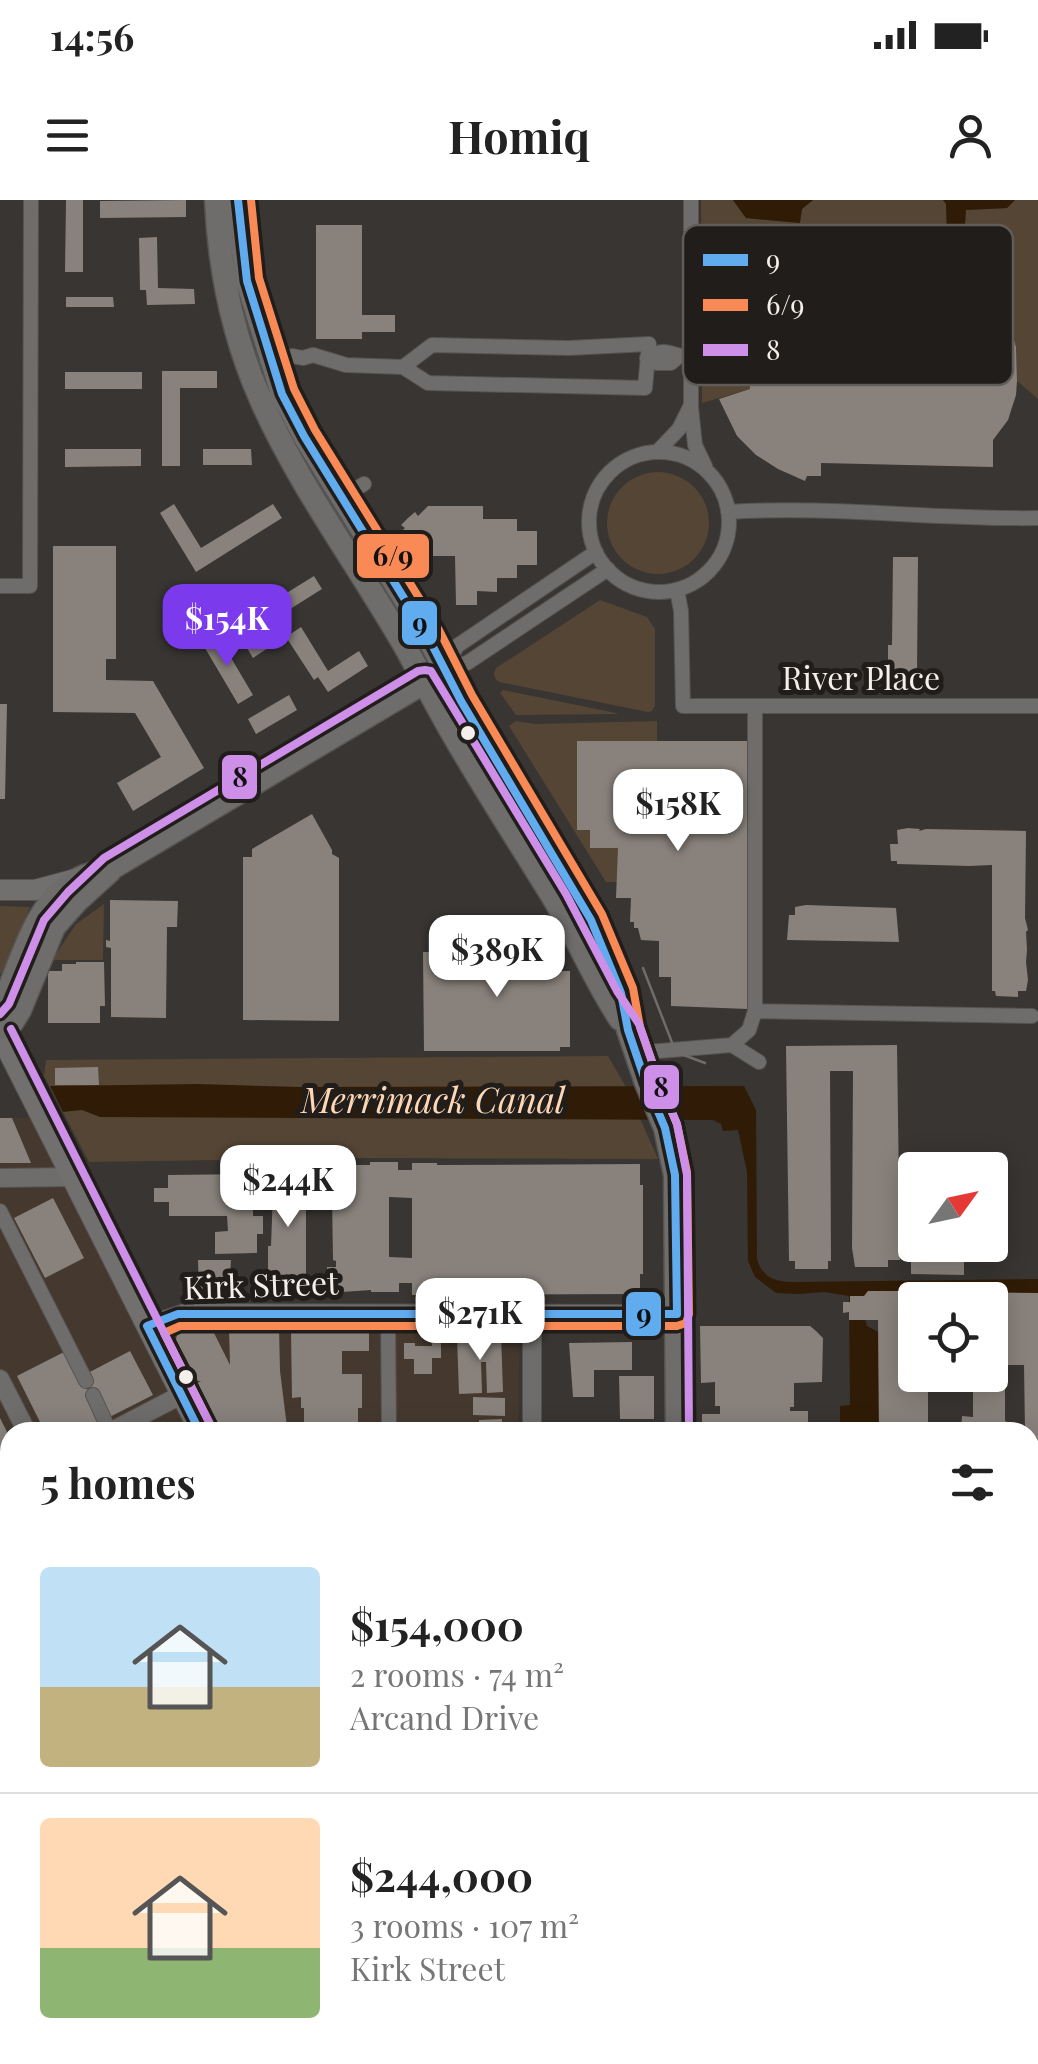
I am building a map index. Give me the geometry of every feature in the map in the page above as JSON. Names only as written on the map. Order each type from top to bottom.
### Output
[{"type":"main road","points":[[216,200],[218,238],[237,333],[282,394],[428,637],[461,701],[590,920],[621,993],[631,1042]]},
{"type":"main road","points":[[238,200],[247,281],[272,424],[554,900],[631,1042],[665,1128],[675,1175],[676,1422]]},
{"type":"main road","points":[[195,1422],[0,1031],[12,1023],[20,1010],[54,927],[112,868],[444,669]]},
{"type":"main road","points":[[0,890],[35,890],[112,868]]},
{"type":"main road","points":[[0,1010],[42,914],[64,888],[82,877]]},
{"type":"street","points":[[0,586],[30,586],[31,200]]},
{"type":"street","points":[[690,225],[691,200]]},
{"type":"street","points":[[260,364],[313,354],[334,363],[403,367],[428,383],[645,388],[649,344],[569,348],[432,344],[403,367]]},
{"type":"street","points":[[648,358],[657,363],[672,363],[683,358]]},
{"type":"street","points":[[687,385],[695,445],[707,472],[721,490],[728,512],[728,533],[722,552],[696,582],[677,590],[652,592],[628,584],[608,570],[596,552],[589,518],[599,486],[610,472],[640,454],[656,452],[679,455],[707,472]]},
{"type":"street","points":[[656,452],[679,429],[690,407]]},
{"type":"street","points":[[321,510],[364,484]]},
{"type":"street","points":[[728,512],[784,510],[1038,518]]},
{"type":"street","points":[[444,669],[457,646],[596,552]]},
{"type":"street","points":[[444,669],[467,663],[608,570]]},
{"type":"street","name":"River Place","points":[[677,590],[683,706],[1038,706]]},
{"type":"street","points":[[732,1045],[748,1030],[755,1011],[755,706]]},
{"type":"street","points":[[755,1011],[1032,1016]]},
{"type":"street","points":[[631,1042],[732,1045],[759,1062]]},
{"type":"street","points":[[0,1178],[73,1177]]},
{"type":"street","points":[[0,1211],[105,1422]]},
{"type":"street","name":"Kirk Street","points":[[147,1326],[185,1313],[677,1314]]},
{"type":"street","points":[[388,1313],[389,1422]]},
{"type":"street","points":[[532,1314],[532,1422]]},
{"type":"street","points":[[0,1379],[22,1422]]},
{"type":"street","points":[[129,1422],[182,1394]]},
{"type":"shaded area","points":[[701,200],[733,200],[746,218],[799,223],[802,209],[813,200],[943,200],[947,225],[701,225]]},
{"type":"shaded area","points":[[1015,200],[1038,200],[1038,399],[1017,381],[1013,225],[965,225],[966,210],[1007,208]]},
{"type":"shaded area","points":[[702,385],[750,385],[750,389],[702,403]]},
{"type":"shaded area","points":[[648,472],[668,472],[687,480],[701,494],[709,523],[706,543],[687,566],[668,574],[648,574],[629,566],[615,552],[607,533],[607,513],[615,494],[629,480]]},
{"type":"shaded area","points":[[600,600],[647,617],[655,629],[652,711],[499,682],[495,678],[496,668]]},
{"type":"shaded area","points":[[503,690],[618,714],[516,715],[500,693]]},
{"type":"shaded area","points":[[516,721],[657,721],[657,741],[577,741],[577,829],[590,830],[590,848],[618,848],[618,882],[606,882],[509,726]]},
{"type":"shaded area","points":[[104,904],[103,960],[52,960],[76,924]]},
{"type":"shaded area","points":[[0,906],[30,907],[5,972],[0,974]]},
{"type":"shaded area","points":[[608,1056],[658,1159],[89,1162],[44,1076],[46,1060]]},
{"type":"shaded area","points":[[0,1118],[40,1118],[150,1334],[182,1322],[520,1323],[518,1422],[0,1422]]},
{"type":"water","points":[[733,200],[813,200],[802,209],[800,223],[746,218]]},
{"type":"water","points":[[943,200],[1015,200],[1007,208],[966,210],[965,225],[947,225]]},
{"type":"water","name":"Merrimack Canal","points":[[50,1086],[744,1086],[756,1110],[757,1259],[767,1276],[797,1282],[1038,1279],[1038,1294],[1008,1294],[1008,1282],[898,1282],[898,1295],[866,1295],[860,1302],[867,1326],[878,1332],[879,1422],[840,1422],[840,1406],[850,1405],[849,1296],[776,1293],[755,1277],[748,1261],[747,1172],[738,1130],[723,1131],[721,1124],[713,1120],[100,1117],[82,1110],[63,1112]]},
{"type":"building","points":[[66,200],[83,200],[83,272],[65,272]]},
{"type":"building","points":[[186,200],[186,217],[100,218],[100,201]]},
{"type":"building","points":[[316,225],[362,225],[362,315],[395,315],[395,332],[362,332],[362,339],[316,339]]},
{"type":"building","points":[[157,237],[158,288],[194,289],[195,304],[147,305],[146,290],[140,290],[139,238]]},
{"type":"building","points":[[66,297],[113,297],[114,307],[66,307]]},
{"type":"building","points":[[1013,337],[1016,347],[1016,395],[1008,420],[993,440],[993,467],[821,463],[821,476],[807,476],[805,481],[756,455],[737,436],[719,399],[750,389],[750,385],[1013,385]]},
{"type":"building","points":[[162,371],[217,371],[217,388],[180,388],[180,466],[162,466]]},
{"type":"building","points":[[65,372],[142,372],[142,389],[65,389]]},
{"type":"building","points":[[65,449],[141,449],[141,466],[65,467]]},
{"type":"building","points":[[203,449],[251,449],[252,465],[203,465]]},
{"type":"building","points":[[174,504],[201,548],[273,504],[282,518],[196,572],[160,513]]},
{"type":"building","points":[[428,506],[483,506],[483,519],[517,519],[517,531],[537,531],[537,565],[517,565],[517,578],[497,578],[497,592],[477,591],[477,605],[456,605],[455,556],[426,556],[401,532],[405,528],[401,525],[408,518],[415,512],[418,516]]},
{"type":"building","points":[[53,546],[116,546],[116,659],[106,659],[106,680],[153,681],[204,768],[133,811],[117,783],[161,757],[135,713],[53,712]]},
{"type":"building","points":[[893,557],[918,557],[917,674],[888,674]]},
{"type":"building","points":[[314,576],[322,589],[260,628],[271,646],[253,658],[230,628]]},
{"type":"building","points":[[301,627],[328,671],[359,651],[368,666],[328,692],[318,677],[314,680],[286,637]]},
{"type":"building","points":[[217,634],[253,695],[238,704],[202,643]]},
{"type":"building","points":[[289,695],[297,710],[256,734],[248,719]]},
{"type":"building","points":[[0,704],[7,704],[5,799],[0,799]]},
{"type":"building","points":[[577,741],[749,741],[748,1009],[671,1006],[671,977],[659,977],[659,941],[641,940],[638,928],[630,922],[631,898],[616,898],[618,848],[590,848],[590,830],[577,830]]},
{"type":"building","points":[[312,814],[332,854],[339,858],[339,1021],[243,1020],[243,857],[252,857],[252,849]]},
{"type":"building","points":[[897,830],[1026,831],[1028,980],[1026,991],[1018,991],[1018,997],[996,996],[992,991],[992,865],[897,864],[891,861],[890,844],[898,844]]},
{"type":"building","points":[[110,900],[178,901],[177,927],[167,927],[166,1018],[111,1017],[111,948],[106,947],[106,940],[110,941]]},
{"type":"building","points":[[795,907],[896,908],[899,942],[787,940],[789,915],[795,915]]},
{"type":"building","points":[[494,942],[560,942],[557,971],[570,971],[570,1047],[560,1047],[560,1051],[424,1051],[423,952],[494,953]]},
{"type":"building","points":[[104,962],[105,1006],[100,1006],[100,1023],[48,1023],[48,971],[62,971],[62,964]]},
{"type":"building","points":[[897,1045],[898,1260],[888,1260],[888,1267],[855,1267],[853,1071],[830,1071],[831,1261],[828,1269],[795,1269],[795,1261],[789,1261],[786,1046]]},
{"type":"building","points":[[98,1067],[99,1085],[55,1085],[55,1068]]},
{"type":"building","points":[[0,1118],[12,1118],[31,1163],[0,1163]]},
{"type":"building","points":[[398,1162],[398,1170],[412,1170],[412,1163],[640,1164],[640,1294],[412,1295],[412,1283],[399,1283],[399,1292],[327,1293],[327,1267],[336,1267],[336,1261],[332,1196],[335,1187],[327,1187],[326,1163]],"holes":[[[389,1197],[412,1198],[412,1258],[389,1257]]]},
{"type":"building","points":[[274,1164],[306,1164],[306,1293],[276,1293],[276,1289],[268,1289]]},
{"type":"building","points":[[254,1174],[261,1200],[253,1207],[253,1216],[263,1216],[263,1234],[257,1234],[257,1253],[215,1254],[215,1232],[228,1231],[227,1216],[169,1216],[169,1202],[154,1202],[154,1188],[168,1188],[168,1175]]},
{"type":"building","points":[[53,1198],[84,1258],[45,1278],[14,1218]]},
{"type":"building","points":[[198,1260],[231,1260],[229,1291],[199,1291]]},
{"type":"building","points":[[911,1262],[964,1262],[964,1275],[911,1274]]},
{"type":"building","points":[[868,1291],[898,1291],[898,1392],[928,1392],[928,1422],[879,1422],[878,1320],[849,1320],[849,1312],[843,1313],[843,1302],[850,1302],[850,1296],[864,1296]]},
{"type":"building","points":[[1008,1293],[1038,1293],[1038,1422],[1025,1422],[1024,1365],[1008,1365]]},
{"type":"building","points":[[700,1326],[810,1326],[823,1338],[822,1382],[794,1383],[794,1407],[790,1411],[808,1411],[808,1422],[702,1422],[702,1414],[720,1414],[720,1406],[715,1406],[715,1382],[701,1383]]},
{"type":"building","points":[[229,1328],[279,1328],[286,1422],[216,1422],[196,1384],[201,1381],[176,1340],[177,1334],[183,1329],[212,1329],[230,1365]]},
{"type":"building","points":[[291,1331],[369,1331],[369,1351],[342,1351],[342,1374],[362,1374],[358,1422],[304,1422],[301,1397],[292,1398]]},
{"type":"building","points":[[501,1334],[503,1392],[487,1393],[486,1362],[481,1362],[482,1393],[459,1394],[457,1336]]},
{"type":"building","points":[[632,1342],[632,1370],[594,1370],[594,1397],[573,1397],[569,1343]]},
{"type":"building","points":[[404,1343],[441,1343],[441,1358],[432,1358],[432,1374],[414,1374],[414,1359],[404,1359]]},
{"type":"building","points":[[130,1351],[153,1395],[100,1422],[40,1422],[17,1376],[64,1352],[86,1374]]},
{"type":"building","points":[[619,1376],[654,1376],[654,1419],[620,1419]]},
{"type":"building","points":[[973,1392],[1005,1392],[1007,1422],[962,1422],[962,1416],[973,1417]]},
{"type":"building","points":[[473,1397],[505,1398],[505,1416],[473,1415]]},
{"type":"tram line","points":[[643,968],[673,1045],[681,1054],[705,1063]]},
{"type":"transit line","name":"9","points":[[195,1422],[147,1326],[178,1314],[677,1314],[675,1175],[665,1128],[628,1030],[621,993],[591,920],[282,394],[247,281],[238,200]]},
{"type":"transit line","name":"6/9","points":[[209,1422],[164,1333],[180,1326],[677,1326],[686,1323],[689,1314],[687,1172],[677,1124],[640,1027],[633,988],[602,914],[472,695],[439,630],[315,430],[294,389],[259,278],[251,200]]},
{"type":"transit line","name":"8","points":[[0,1014],[9,1004],[44,920],[104,858],[418,671],[431,671],[566,894],[617,991],[639,1024],[677,1124],[687,1175],[689,1422]]},
{"type":"transit line","name":"8","points":[[11,1029],[209,1422]]}]
